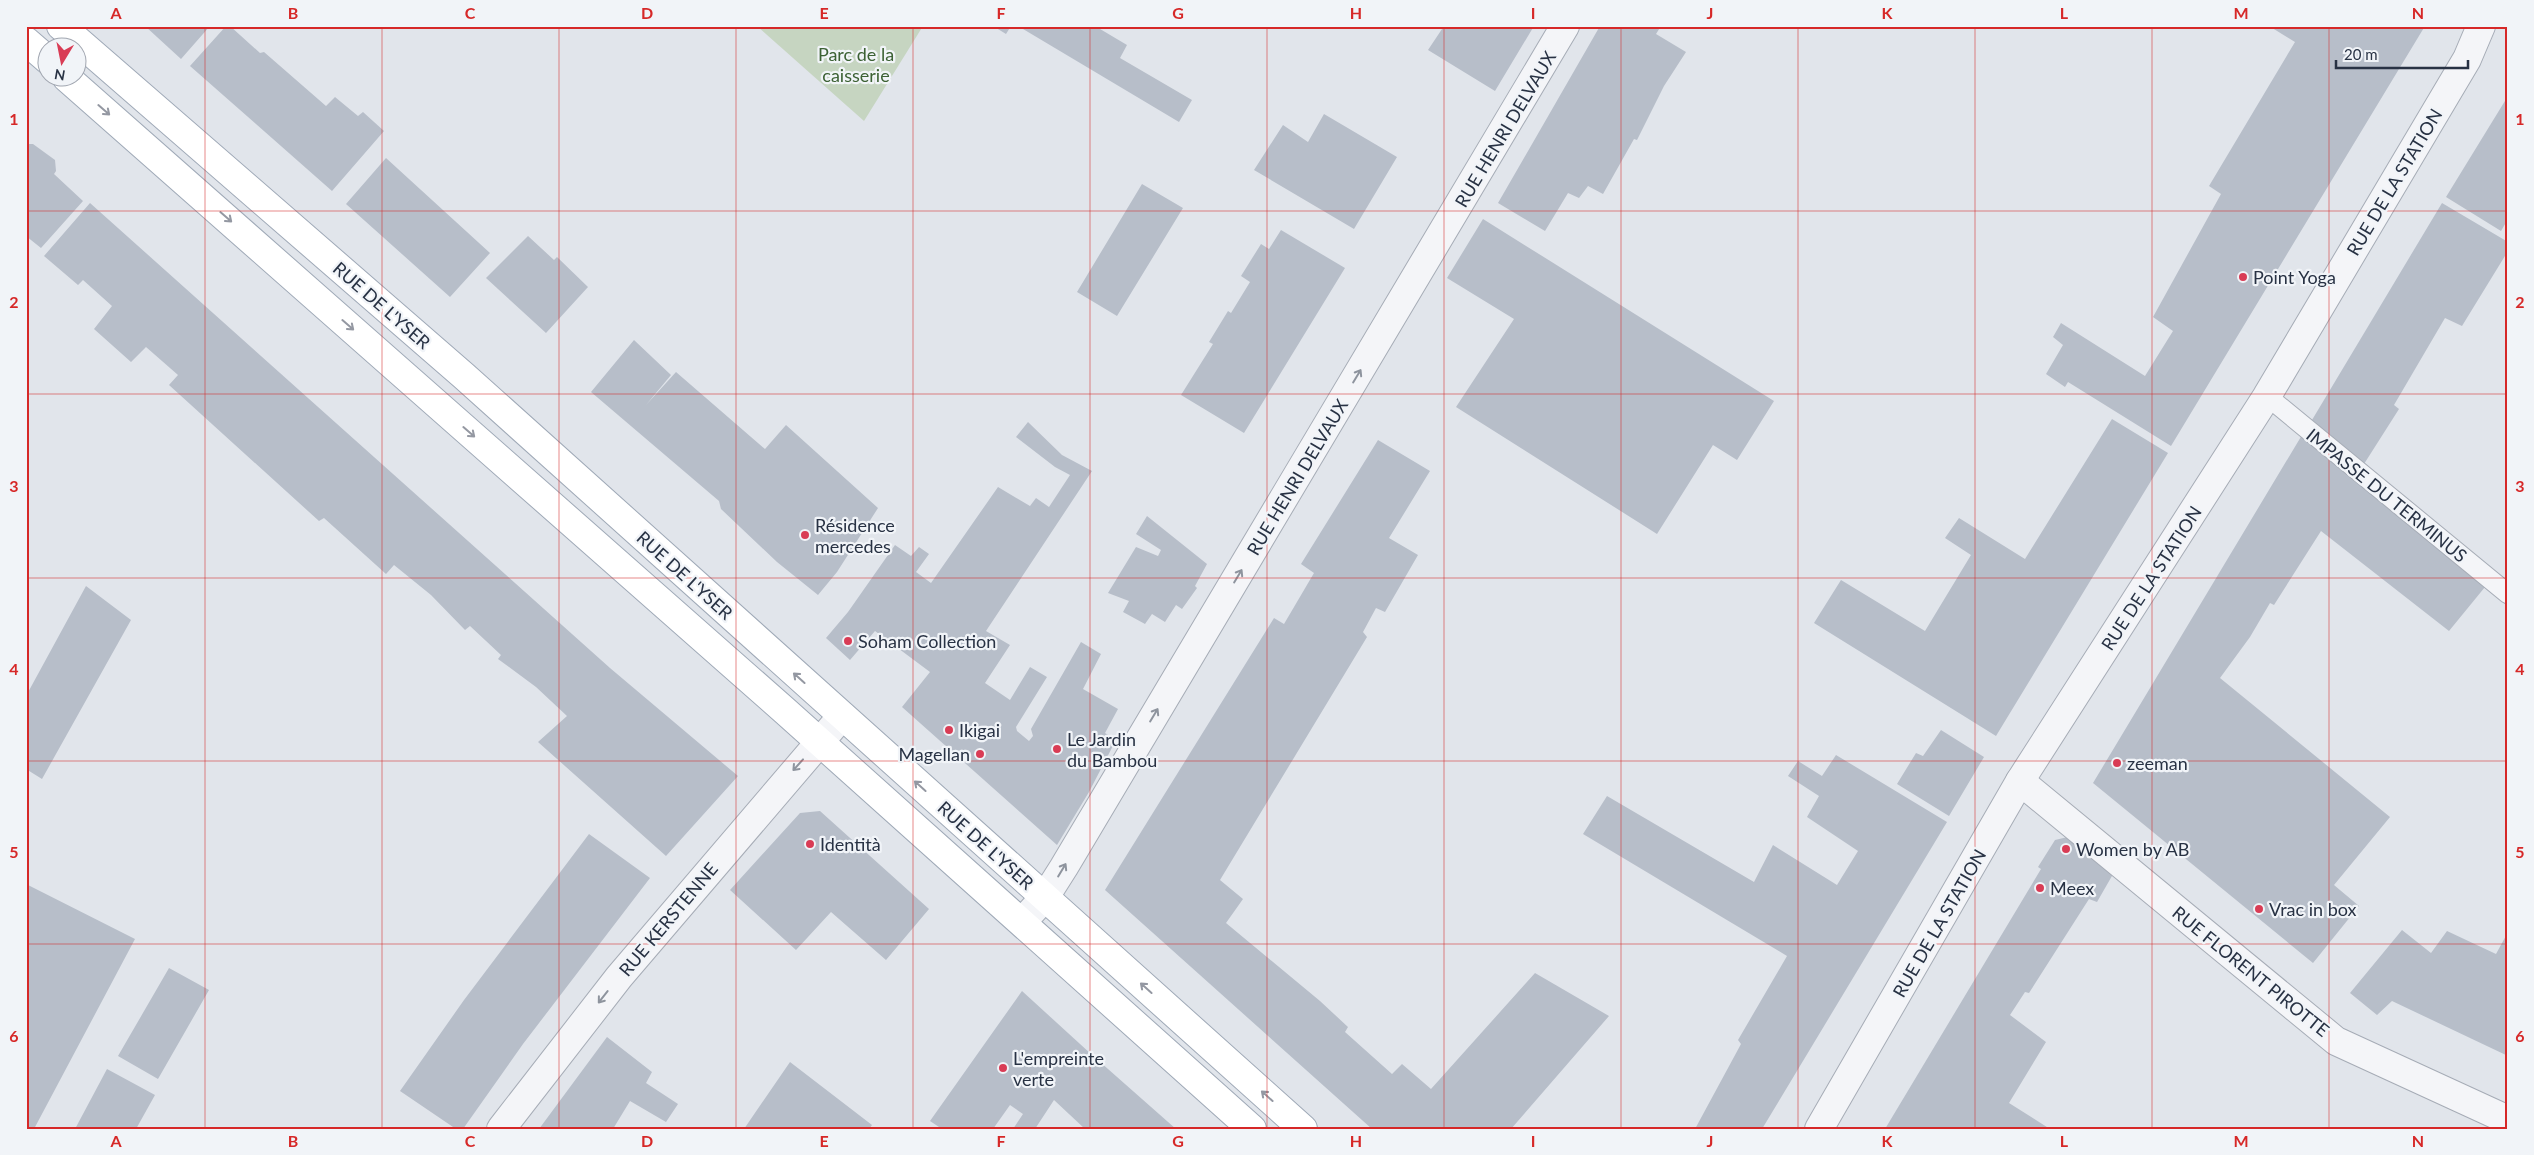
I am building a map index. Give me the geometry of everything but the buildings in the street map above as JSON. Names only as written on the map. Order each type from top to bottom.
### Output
[{"type":"main road","name":"RUE DE L'YSER","points":[[73,35],[464,376],[1303,1129]]},
{"type":"main road","points":[[26,41],[38,51]]},
{"type":"main road","name":"RUE DE L'YSER","points":[[78,88],[1022,922],[1252,1129]]},
{"type":"street","name":"RUE HENRI DELVAUX","points":[[1022,922],[1045,897],[1566,26]]},
{"type":"street","name":"RUE DE LA STATION","points":[[1819,1129],[2020,781],[2267,396],[2467,59],[2481,26]]},
{"type":"street","name":"RUE KERSTENNE","points":[[501,1129],[619,977],[842,716]]},
{"type":"street","name":"RUE FLORENT PIROTTE","points":[[2020,781],[2336,1041],[2508,1120]]},
{"type":"lane","name":"IMPASSE DU TERMINUS","points":[[2267,396],[2508,594]]},
{"type":"green space","name":"Parc de la caisserie","points":[[757,26],[923,26],[864,121]]},
{"type":"place","name":"Point Yoga","points":[[2243,277]]},
{"type":"place","name":"Résidence mercedes","points":[[805,535]]},
{"type":"place","name":"Soham Collection","points":[[848,641]]},
{"type":"place","name":"Ikigai","points":[[949,730]]},
{"type":"place","name":"Le Jardin du Bambou","points":[[1057,749]]},
{"type":"place","name":"Magellan","points":[[980,754]]},
{"type":"place","name":"zeeman","points":[[2117,763]]},
{"type":"place","name":"Identità","points":[[810,844]]},
{"type":"place","name":"Women by AB","points":[[2066,849]]},
{"type":"place","name":"Meex","points":[[2040,888]]},
{"type":"place","name":"Vrac in box","points":[[2259,909]]},
{"type":"place","name":"L'empreinte verte","points":[[1003,1068]]}]
